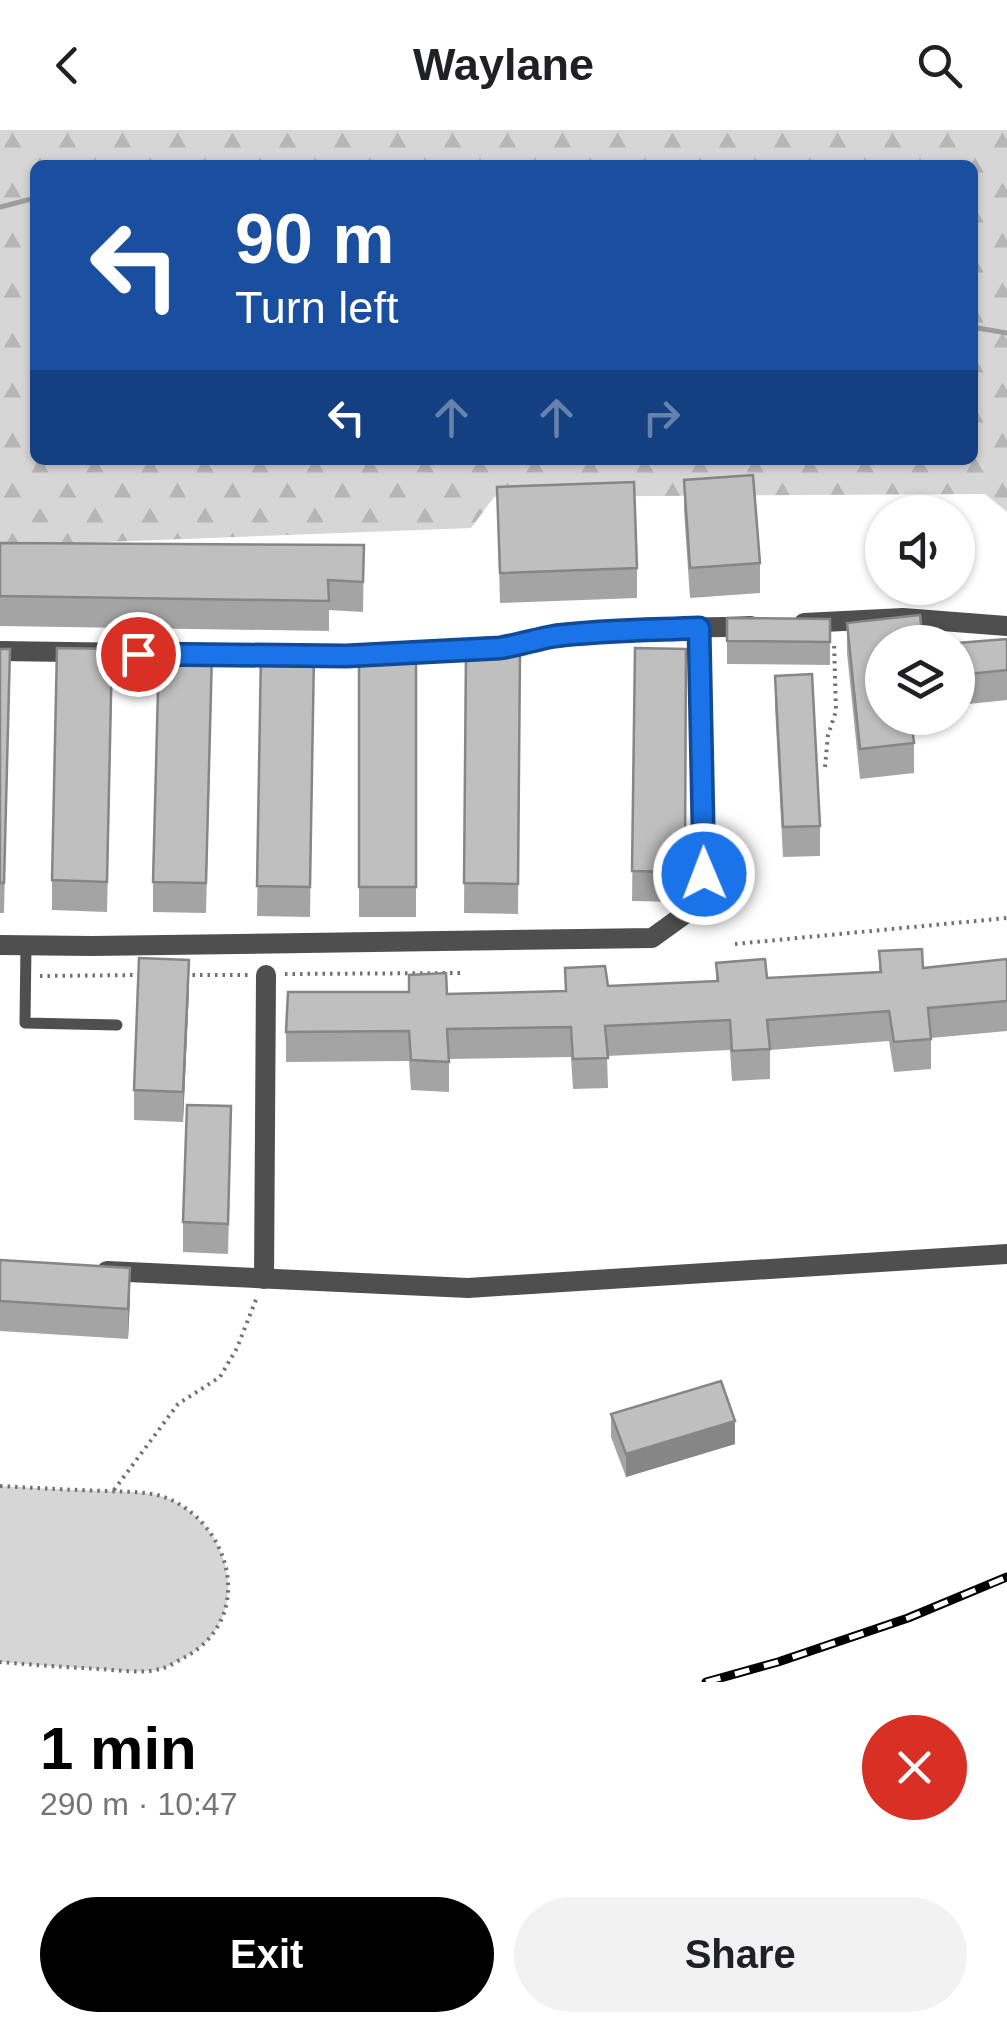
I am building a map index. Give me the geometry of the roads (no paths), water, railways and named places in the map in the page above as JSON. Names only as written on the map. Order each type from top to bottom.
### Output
[{"type":"street","points":[[0,651],[346,656],[500,648],[550,636],[604,632],[903,618],[1007,626]]},
{"type":"street","points":[[0,945],[652,938],[688,912],[704,874],[699,628]]},
{"type":"street","points":[[264,1278],[266,974]]},
{"type":"street","points":[[94,1270],[468,1288],[1007,1254]]},
{"type":"lane","points":[[26,945],[25,1024],[117,1025]]},
{"type":"waterway","points":[[0,207],[30,199]]},
{"type":"waterway","points":[[978,328],[1007,333]]},
{"type":"railway","points":[[706,1682],[908,1618],[1007,1577]]}]
